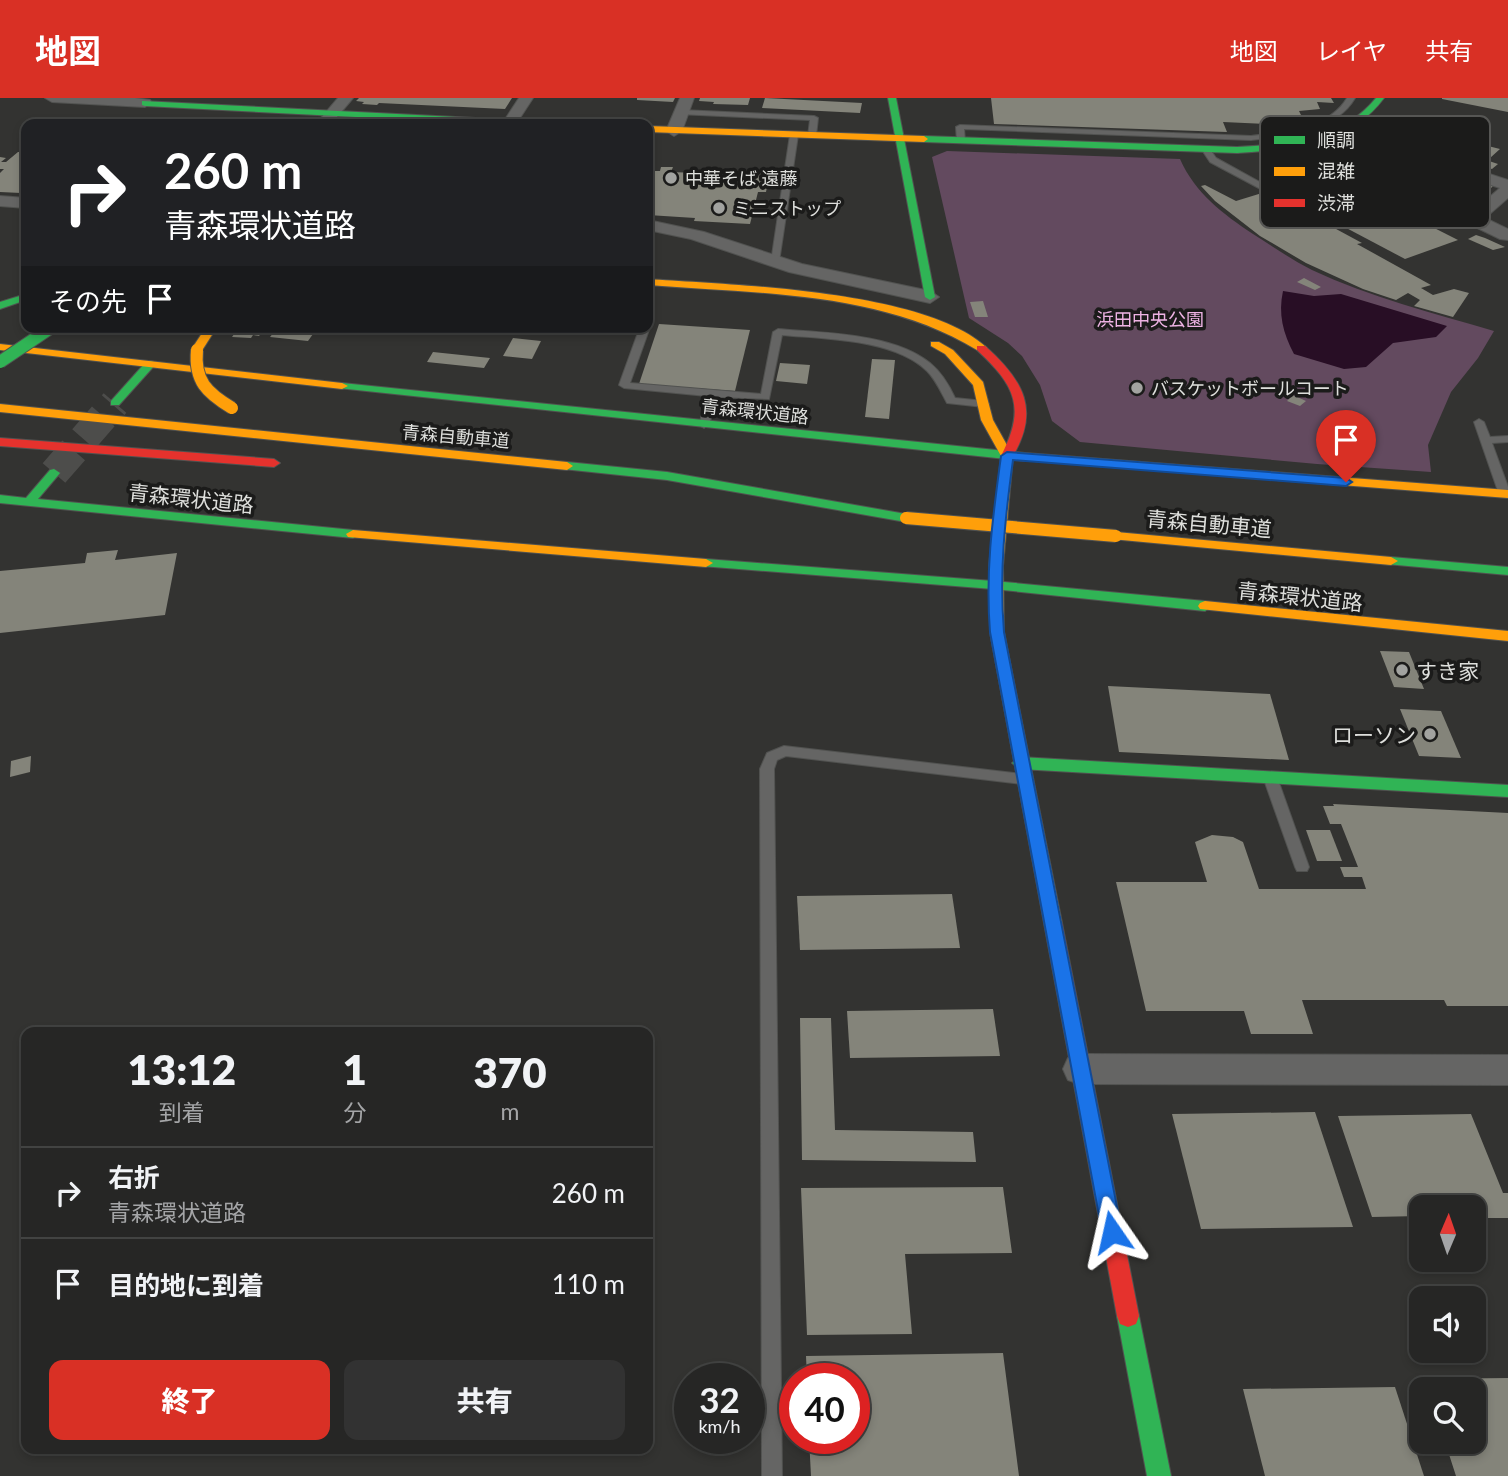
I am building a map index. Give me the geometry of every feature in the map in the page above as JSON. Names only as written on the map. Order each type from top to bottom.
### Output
[{"type":"main road","points":[[892,98],[930,297]]},
{"type":"main road","points":[[1367,116],[1380,98]]},
{"type":"main road","points":[[148,100],[327,119]]},
{"type":"main road","points":[[653,129],[1206,150],[1260,147]]},
{"type":"main road","points":[[653,283],[866,304],[906,313],[969,338],[995,360],[1009,377],[1017,396],[1022,423],[1007,456],[995,552],[993,585],[997,632],[1159,1476]]},
{"type":"main road","points":[[0,306],[21,298]]},
{"type":"main road","points":[[0,347],[21,333]]},
{"type":"main road","points":[[0,362],[43,333]]},
{"type":"main road","points":[[208,333],[197,349],[193,366],[197,380],[207,393],[243,413],[365,447]]},
{"type":"main road","points":[[924,339],[949,352],[966,367],[979,384],[988,420],[1007,456]]},
{"type":"main road","name":"青森環状道路","points":[[0,347],[1007,456],[1506,494]]},
{"type":"main road","points":[[115,404],[150,365]]},
{"type":"main road","name":"青森自動車道","points":[[0,408],[667,476],[906,518]]},
{"type":"main road","points":[[0,431],[285,463],[0,442]]},
{"type":"main road","points":[[28,503],[54,473]]},
{"type":"main road","name":"青森環状道路","points":[[0,499],[500,548],[993,585],[1508,636]]},
{"type":"main road","name":"青森自動車道","points":[[753,507],[1508,570]]},
{"type":"main road","points":[[1022,771],[1270,778],[1508,791]]},
{"type":"street","points":[[52,98],[148,100]]},
{"type":"street","points":[[327,119],[345,98]]},
{"type":"street","points":[[513,119],[526,98]]},
{"type":"street","points":[[129,117],[148,100]]},
{"type":"street","points":[[674,131],[684,105]]},
{"type":"street","points":[[1490,181],[1508,187],[1490,204]]},
{"type":"street","points":[[0,201],[21,203]]},
{"type":"street","points":[[653,225],[671,227],[706,237],[775,262],[930,297]]},
{"type":"street","points":[[1490,227],[1506,235]]},
{"type":"street","points":[[1080,1069],[1508,1070]]},
{"type":"lane","points":[[1334,116],[1340,113],[1351,98]]},
{"type":"lane","points":[[684,105],[814,118],[812,136]]},
{"type":"lane","points":[[961,142],[960,127],[1260,137]]},
{"type":"lane","points":[[775,262],[793,135]]},
{"type":"lane","points":[[1206,150],[1213,160],[1260,185]]},
{"type":"lane","points":[[643,333],[624,385],[765,397],[778,332],[835,338],[902,351],[924,363],[944,386],[951,401],[984,404]]},
{"type":"lane","points":[[704,425],[713,394]]},
{"type":"lane","points":[[1479,422],[1506,494]]},
{"type":"lane","points":[[1485,439],[1508,439]]},
{"type":"lane","points":[[772,1476],[767,769],[772,757],[784,751],[1022,771]]},
{"type":"lane","points":[[1270,778],[1302,867]]},
{"type":"green space","name":"浜田中央公園","points":[[947,151],[1180,159],[1202,192],[1221,210],[1253,234],[1305,266],[1379,296],[1494,331],[1478,358],[1451,392],[1428,445],[1431,472],[1080,442],[1052,421],[1040,385],[1022,356],[1008,343],[969,318],[932,157]]},
{"type":"shaded area","points":[[1283,291],[1314,296],[1341,294],[1447,326],[1436,337],[1393,343],[1366,367],[1344,369],[1294,354],[1282,323]]},
{"type":"building","points":[[359,98],[512,98],[505,109],[362,104],[364,102],[356,101]]},
{"type":"building","points":[[637,98],[675,98],[673,102]]},
{"type":"building","points":[[700,98],[750,98],[748,105],[713,104],[714,102],[699,101]]},
{"type":"building","points":[[765,98],[862,103],[860,113],[762,108]]},
{"type":"building","points":[[991,98],[1331,98],[1334,103],[1317,102],[1320,109],[1299,111],[1302,116],[1260,116],[1260,124],[1223,122],[1227,132],[994,124]]},
{"type":"building","points":[[1508,98],[1508,112],[1442,99]]},
{"type":"building","points":[[1490,146],[1500,149],[1490,158]]},
{"type":"building","points":[[21,152],[21,193],[0,192],[0,173],[4,169],[0,169],[0,157],[6,158],[1,162],[6,162]]},
{"type":"building","points":[[1490,161],[1498,164],[1490,168]]},
{"type":"building","points":[[661,167],[673,167],[671,172],[748,175],[749,172],[762,172],[761,176],[769,176],[766,192],[758,192],[750,224],[694,221],[695,218],[653,215],[653,171],[660,171]]},
{"type":"building","points":[[1205,185],[1236,201],[1260,194],[1260,228],[1334,228],[1362,243],[1357,244],[1431,285],[1421,288],[1433,295],[1454,289],[1469,293],[1453,317],[1414,306],[1420,300],[1408,293],[1396,300],[1363,289],[1306,263],[1260,236],[1215,201],[1201,186]]},
{"type":"building","points":[[1346,228],[1434,228],[1458,240],[1405,259]]},
{"type":"building","points":[[1476,235],[1505,247],[1493,250],[1468,239]]},
{"type":"building","points":[[1304,278],[1321,287],[1315,290],[1297,282]]},
{"type":"building","points":[[983,301],[988,317],[975,317],[970,302]]},
{"type":"building","points":[[659,324],[750,330],[735,391],[639,384]]},
{"type":"building","points":[[235,333],[261,333],[251,338],[232,337]]},
{"type":"building","points":[[273,333],[314,333],[308,341],[270,337]]},
{"type":"building","points":[[513,338],[541,341],[532,359],[503,356]]},
{"type":"building","points":[[433,352],[490,358],[484,368],[427,362]]},
{"type":"building","points":[[872,359],[895,360],[889,419],[865,417]]},
{"type":"building","points":[[780,363],[810,365],[807,384],[776,381]]},
{"type":"building","points":[[1293,395],[1306,401],[1300,406],[1287,401]]},
{"type":"building","points":[[118,550],[115,560],[177,553],[165,615],[0,633],[0,571],[85,563],[87,553]]},
{"type":"building","name":"すき家","points":[[1380,651],[1409,652],[1424,689],[1394,687]]},
{"type":"building","points":[[1108,686],[1270,694],[1289,760],[1119,752]]},
{"type":"building","name":"ローソン","points":[[1400,709],[1441,711],[1461,758],[1419,756]]},
{"type":"building","points":[[31,756],[30,772],[10,777],[11,761]]},
{"type":"building","points":[[1333,804],[1508,813],[1508,1006],[1447,1006],[1444,1000],[1302,1000],[1313,1034],[1251,1034],[1244,1011],[1146,1011],[1116,882],[1207,882],[1195,842],[1212,835],[1233,837],[1243,842],[1259,889],[1366,889],[1362,877],[1344,877],[1340,867],[1358,867],[1341,824],[1330,824],[1323,806],[1334,806]]},
{"type":"building","points":[[1306,830],[1330,830],[1342,861],[1317,861]]},
{"type":"building","points":[[952,894],[960,948],[800,950],[797,896]]},
{"type":"building","points":[[993,1009],[1000,1056],[850,1058],[847,1011]]},
{"type":"building","points":[[800,1018],[831,1018],[835,1130],[973,1132],[976,1162],[802,1160]]},
{"type":"building","points":[[1315,1112],[1353,1227],[1201,1229],[1172,1114]]},
{"type":"building","points":[[1471,1114],[1503,1193],[1508,1193],[1508,1218],[1486,1218],[1486,1195],[1409,1195],[1409,1216],[1372,1217],[1338,1116]]},
{"type":"building","points":[[1003,1187],[1012,1253],[905,1254],[912,1334],[807,1335],[801,1188]]},
{"type":"building","points":[[1003,1353],[1019,1476],[811,1476],[810,1454],[870,1454],[870,1363],[806,1363],[806,1356]]},
{"type":"building","points":[[1486,1378],[1508,1378],[1508,1476],[1456,1476],[1449,1454],[1486,1454]]},
{"type":"building","points":[[1395,1387],[1409,1430],[1409,1454],[1417,1454],[1424,1476],[1265,1476],[1243,1389]]},
{"type":"tunnel","points":[[54,473],[115,403]]},
{"type":"traffic: fast","points":[[892,98],[930,297]]},
{"type":"traffic: fast","points":[[1365,116],[1380,98]]},
{"type":"traffic: fast","points":[[145,103],[444,119]]},
{"type":"traffic: fast","points":[[924,139],[1237,150],[1260,148]]},
{"type":"traffic: fast","points":[[0,306],[21,299]]},
{"type":"traffic: fast","points":[[0,362],[43,333]]},
{"type":"traffic: fast","points":[[115,403],[150,364]]},
{"type":"traffic: fast","points":[[342,386],[1025,457]]},
{"type":"traffic: fast","points":[[567,466],[667,476],[906,518]]},
{"type":"traffic: fast","points":[[28,503],[54,473]]},
{"type":"traffic: fast","points":[[0,499],[353,534]]},
{"type":"traffic: fast","points":[[1391,561],[1508,571]]},
{"type":"traffic: fast","points":[[706,563],[993,585],[1205,606]]},
{"type":"traffic: fast","points":[[1020,763],[1508,791]]},
{"type":"traffic: fast","points":[[1128,1316],[1159,1476]]},
{"type":"traffic: slow","points":[[653,129],[924,139]]},
{"type":"traffic: slow","points":[[653,282],[775,292],[869,305],[913,315],[951,329],[981,348]]},
{"type":"traffic: slow","points":[[197,350],[208,333]]},
{"type":"traffic: slow","points":[[935,344],[949,352],[979,384],[987,420],[1007,456]]},
{"type":"traffic: slow","points":[[0,347],[342,386]]},
{"type":"traffic: slow","points":[[197,350],[197,371],[202,386],[232,408]]},
{"type":"traffic: slow","points":[[0,408],[567,466]]},
{"type":"traffic: slow","points":[[1007,456],[996,566],[997,632],[1053,923]]},
{"type":"traffic: slow","points":[[1025,457],[1508,494]]},
{"type":"traffic: slow","points":[[906,518],[1116,536]]},
{"type":"traffic: slow","points":[[353,534],[706,563]]},
{"type":"traffic: slow","points":[[1116,536],[1391,561]]},
{"type":"traffic: slow","points":[[1205,606],[1508,636]]},
{"type":"traffic: jam","points":[[981,348],[1004,372],[1021,403],[1020,429],[1007,456]]},
{"type":"traffic: jam","points":[[0,442],[274,463]]},
{"type":"traffic: jam","points":[[1053,923],[1128,1316]]},
{"type":"place","name":"中華そば 遠藤","points":[[671,178]]},
{"type":"place","name":"ミニストップ","points":[[719,208]]},
{"type":"place","name":"バスケットボールコート","points":[[1137,388]]},
{"type":"place","name":"すき家","points":[[1402,670]]},
{"type":"place","name":"ローソン","points":[[1430,734]]},
{"type":"route","points":[[1112,1232],[1023,779],[997,632],[993,585],[1007,456],[1346,482]]}]
